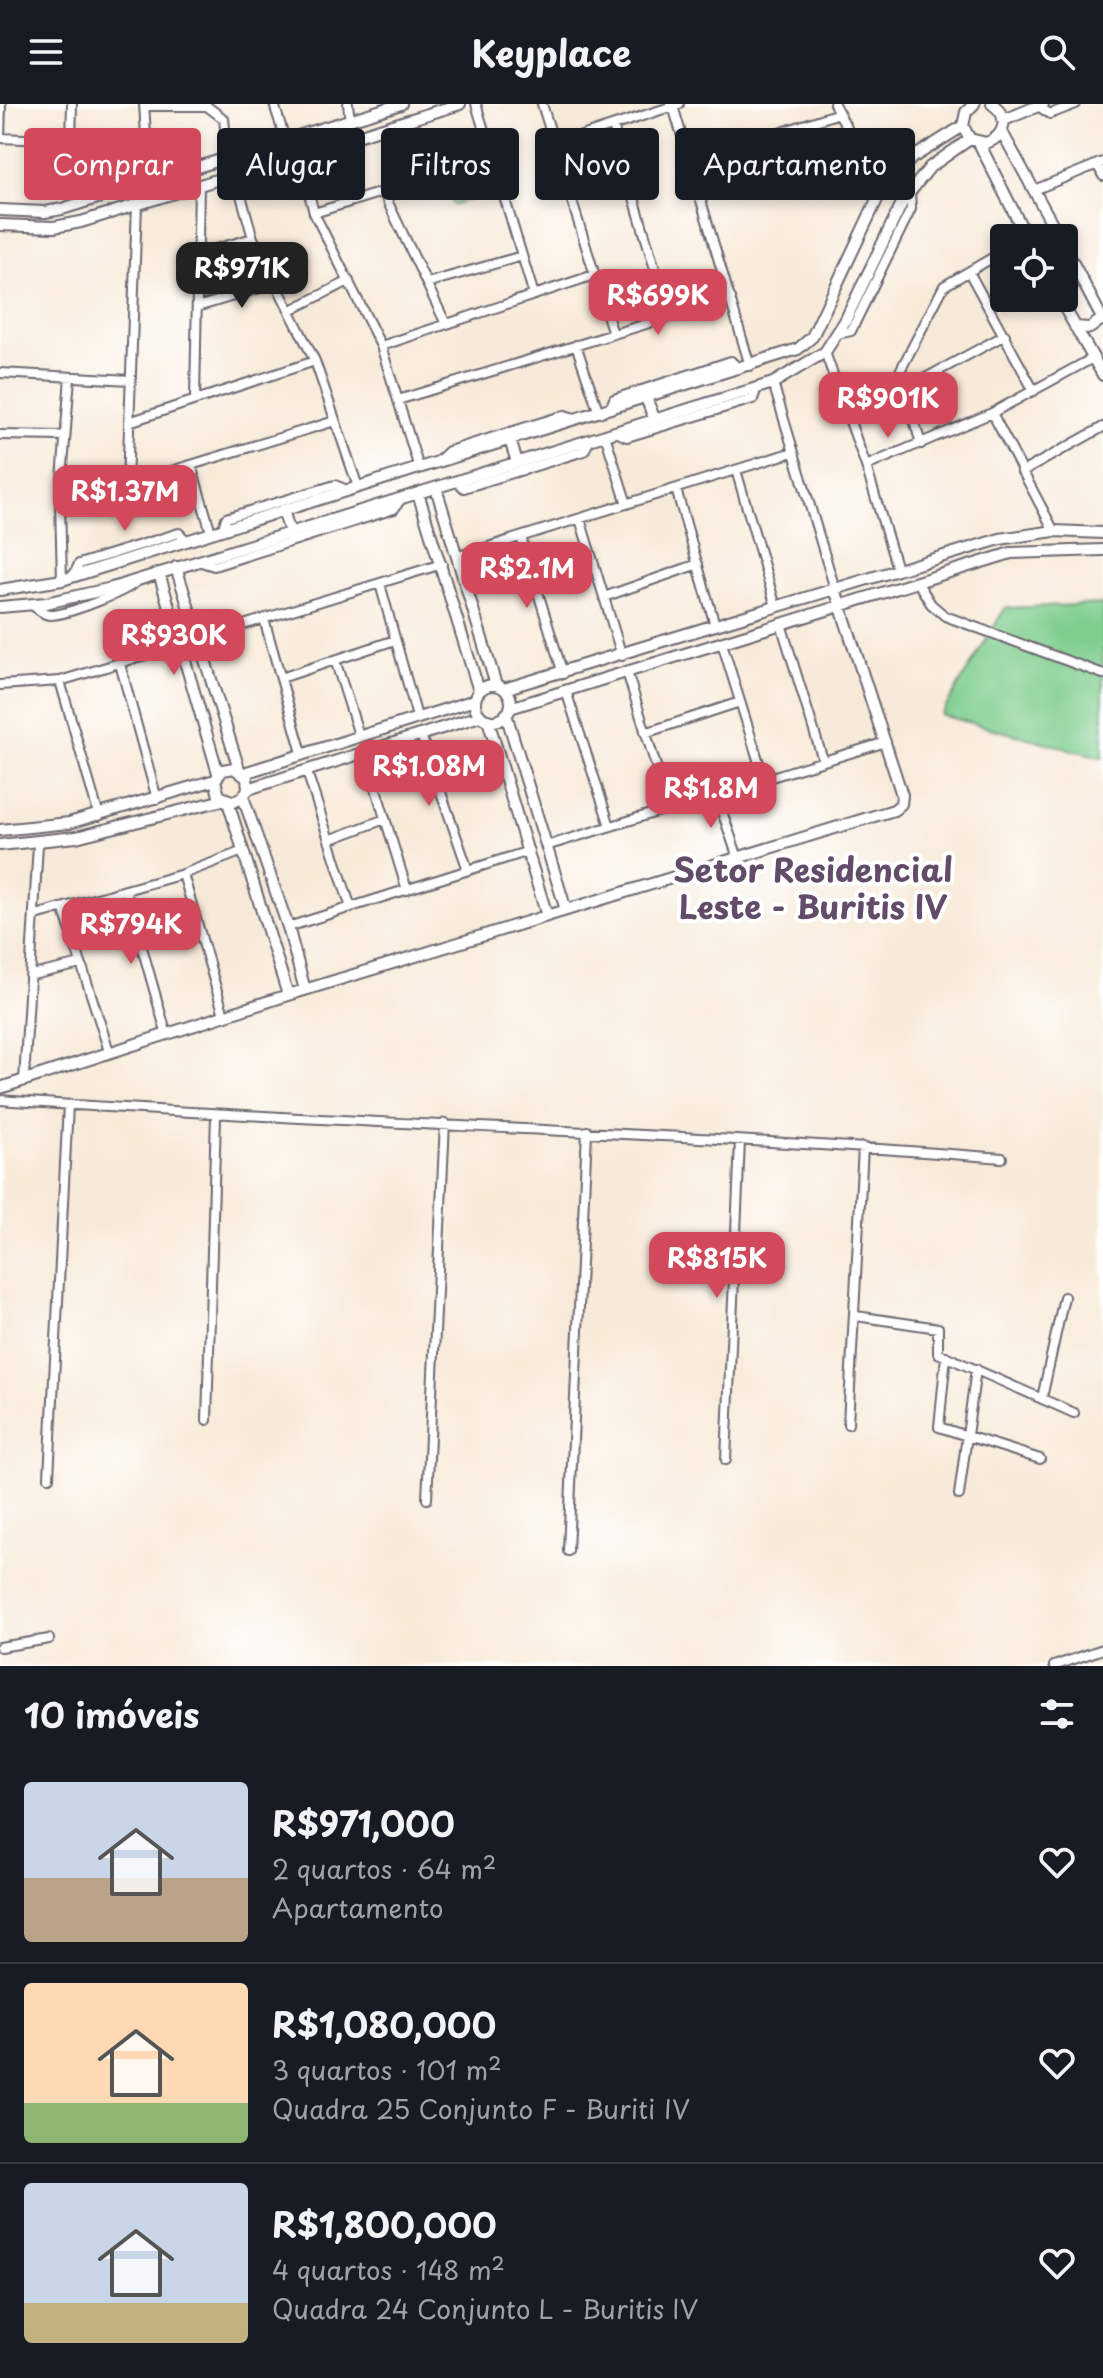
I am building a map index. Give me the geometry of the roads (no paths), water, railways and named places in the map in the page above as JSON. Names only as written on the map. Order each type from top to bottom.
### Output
[{"type":"street","points":[[1,104],[0,138],[24,139]]},
{"type":"street","points":[[71,128],[72,104]]},
{"type":"street","points":[[274,104],[282,128]]},
{"type":"street","points":[[348,104],[350,121]]},
{"type":"street","points":[[325,128],[401,104]]},
{"type":"street","points":[[365,133],[460,104]]},
{"type":"street","points":[[476,104],[483,128]]},
{"type":"street","points":[[542,104],[549,128]]},
{"type":"street","points":[[834,104],[847,128]]},
{"type":"street","points":[[956,104],[1019,224]]},
{"type":"street","points":[[915,156],[963,122],[974,104]]},
{"type":"street","points":[[992,104],[1004,120],[1002,132],[1052,224]]},
{"type":"street","points":[[1004,120],[1041,105],[1050,114],[1076,104]]},
{"type":"street","points":[[146,128],[144,105],[204,105],[214,109],[224,119],[225,128]]},
{"type":"street","points":[[607,128],[676,105],[682,128]]},
{"type":"street","points":[[383,110],[388,126]]},
{"type":"street","points":[[794,128],[839,113]]},
{"type":"street","points":[[369,114],[372,131]]},
{"type":"street","points":[[613,126],[669,317]]},
{"type":"street","points":[[0,607],[32,605],[139,579],[773,383],[825,352],[838,334],[910,193],[930,167],[975,141],[992,141],[1002,132]]},
{"type":"street","points":[[195,400],[203,165],[216,161],[217,164]]},
{"type":"street","points":[[1034,190],[1100,163],[1103,176]]},
{"type":"street","points":[[0,225],[54,227],[217,179]]},
{"type":"street","points":[[314,213],[381,193]]},
{"type":"street","points":[[0,210],[45,212],[90,200]]},
{"type":"street","points":[[242,200],[253,238],[315,361],[335,421],[352,488]]},
{"type":"street","points":[[311,200],[314,213],[381,346],[419,468]]},
{"type":"street","points":[[387,200],[446,324]]},
{"type":"street","points":[[505,200],[534,295]]},
{"type":"street","points":[[571,200],[613,334]]},
{"type":"street","points":[[701,200],[731,298],[744,368]]},
{"type":"street","points":[[0,590],[68,578],[798,349],[812,337],[877,200]]},
{"type":"street","points":[[127,485],[137,204]]},
{"type":"street","points":[[198,254],[253,238]]},
{"type":"street","points":[[427,283],[522,256]]},
{"type":"street","points":[[921,444],[900,371],[944,286],[990,259]]},
{"type":"street","points":[[969,272],[1034,391]]},
{"type":"street","points":[[1075,327],[1090,328],[1103,320],[1078,273]]},
{"type":"street","points":[[381,346],[594,275]]},
{"type":"street","points":[[291,310],[349,281]]},
{"type":"street","points":[[197,307],[277,283]]},
{"type":"street","points":[[398,400],[731,298]]},
{"type":"street","points":[[1067,312],[1103,375]]},
{"type":"street","points":[[905,389],[1005,335]]},
{"type":"street","points":[[576,345],[604,411]]},
{"type":"street","points":[[825,352],[866,466],[897,569]]},
{"type":"street","points":[[866,466],[992,413],[1093,358]]},
{"type":"street","points":[[129,422],[315,361]]},
{"type":"street","points":[[604,411],[614,399],[731,361],[744,368]]},
{"type":"street","points":[[0,373],[131,380]]},
{"type":"street","points":[[68,578],[60,505],[70,377]]},
{"type":"street","points":[[0,1088],[166,1032],[737,855],[894,810],[901,804],[902,795],[886,742],[840,606],[773,383]]},
{"type":"street","points":[[611,433],[627,437],[753,399],[756,390]]},
{"type":"street","points":[[646,398],[655,420]]},
{"type":"street","points":[[992,413],[1054,531]]},
{"type":"street","points":[[437,462],[449,451],[565,415],[578,419]]},
{"type":"street","points":[[60,505],[335,421]]},
{"type":"street","points":[[1022,472],[1103,427]]},
{"type":"street","points":[[611,433],[627,504]]},
{"type":"street","points":[[0,435],[65,436]]},
{"type":"street","points":[[510,440],[517,462]]},
{"type":"street","points":[[456,481],[464,488],[479,484],[584,451],[590,440]]},
{"type":"street","points":[[459,556],[793,452]]},
{"type":"street","points":[[191,465],[211,532]]},
{"type":"street","points":[[736,470],[776,607]]},
{"type":"street","points":[[223,528],[226,518],[335,485],[352,488]]},
{"type":"street","points":[[436,488],[500,687],[510,698],[508,711],[566,910]]},
{"type":"street","points":[[676,489],[715,625]]},
{"type":"street","points":[[418,493],[442,564],[484,718],[529,851],[547,916]]},
{"type":"street","points":[[198,561],[214,566],[394,509],[401,499]]},
{"type":"street","points":[[283,510],[290,533]]},
{"type":"street","points":[[580,519],[622,656]]},
{"type":"street","points":[[0,830],[38,828],[99,816],[157,799],[216,777],[228,768],[241,771],[302,753],[500,687],[563,674],[1000,539],[1054,531],[1103,533]]},
{"type":"street","points":[[521,537],[563,674]]},
{"type":"street","points":[[0,845],[38,844],[226,801],[421,735],[484,718],[498,720],[508,711],[566,691],[1011,553],[1103,550]]},
{"type":"street","points":[[198,639],[442,564]]},
{"type":"street","points":[[604,597],[698,564]]},
{"type":"street","points":[[176,567],[241,771],[305,990]]},
{"type":"street","points":[[159,573],[182,644],[216,777],[216,792],[226,801],[288,995]]},
{"type":"street","points":[[918,583],[931,604],[945,616],[1103,674]]},
{"type":"street","points":[[380,584],[417,717]]},
{"type":"street","points":[[264,619],[302,753]]},
{"type":"street","points":[[781,624],[823,760]]},
{"type":"street","points":[[281,678],[395,640]]},
{"type":"street","points":[[722,643],[764,779]]},
{"type":"street","points":[[0,685],[60,681],[182,644]]},
{"type":"street","points":[[335,660],[359,735]]},
{"type":"street","points":[[120,664],[157,799]]},
{"type":"street","points":[[627,672],[669,808]]},
{"type":"street","points":[[60,681],[99,816]]},
{"type":"street","points":[[566,691],[610,826]]},
{"type":"street","points":[[645,733],[740,702]]},
{"type":"street","points":[[421,735],[468,870]]},
{"type":"street","points":[[546,846],[886,742]]},
{"type":"street","points":[[365,753],[407,890]]},
{"type":"street","points":[[307,772],[351,908]]},
{"type":"street","points":[[716,794],[737,855]]},
{"type":"street","points":[[329,840],[385,819]]},
{"type":"street","points":[[24,1081],[38,844]]},
{"type":"street","points":[[36,915],[64,910],[183,874],[243,851]]},
{"type":"street","points":[[288,927],[529,851]]},
{"type":"street","points":[[183,874],[224,1015]]},
{"type":"street","points":[[126,891],[166,1032]]},
{"type":"street","points":[[64,910],[109,1051]]},
{"type":"street","points":[[32,975],[81,964]]},
{"type":"street","points":[[0,1100],[216,1116],[445,1123],[1002,1158]]},
{"type":"street","points":[[49,1477],[68,1105]]},
{"type":"street","points":[[207,1420],[216,1116]]},
{"type":"street","points":[[427,1499],[445,1123]]},
{"type":"street","points":[[568,1551],[587,1131]]},
{"type":"street","points":[[726,1460],[740,1141]]},
{"type":"street","points":[[848,1424],[863,1147]]},
{"type":"street","points":[[1042,1398],[1064,1297]]},
{"type":"street","points":[[856,1316],[938,1328],[938,1353],[1074,1413]]},
{"type":"street","points":[[946,1356],[939,1427],[967,1433],[1040,1459]]},
{"type":"street","points":[[959,1495],[976,1369]]},
{"type":"street","points":[[0,1647],[49,1639]]},
{"type":"street","points":[[1054,1666],[1103,1649]]},
{"type":"district","name":"Setor Residencial Leste - Buritis IV","points":[[813,888]]}]
